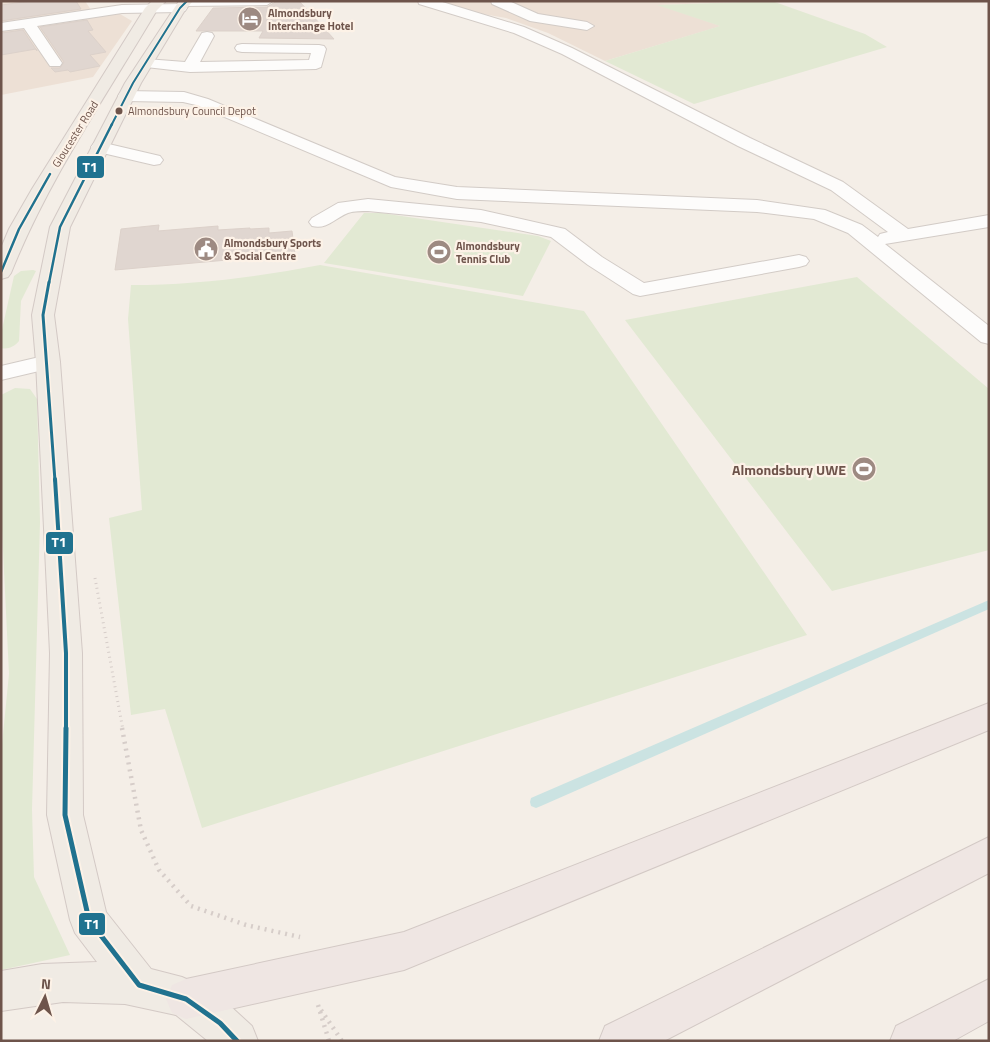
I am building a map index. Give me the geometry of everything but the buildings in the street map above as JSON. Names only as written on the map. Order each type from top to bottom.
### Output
[{"type":"highway","points":[[186,998],[316,988],[989,716]]},
{"type":"highway","points":[[620,1041],[989,854]]},
{"type":"highway","points":[[910,1041],[989,999]]},
{"type":"main road","name":"Gloucester Road","points":[[139,985],[88,920],[65,816],[66,653],[48,362],[43,315],[60,227],[126,96],[144,67],[173,4]]},
{"type":"main road","name":"Gloucester Road","points":[[1,273],[19,229],[41,189],[173,4]]},
{"type":"main road","points":[[1,991],[23,986],[79,981],[139,985],[186,998],[220,1022],[237,1041]]},
{"type":"street","points":[[1,27],[117,5],[268,1]]},
{"type":"street","points":[[424,1],[519,30],[567,51],[744,142],[837,186],[904,234]]},
{"type":"street","points":[[498,2],[535,18],[587,26]]},
{"type":"street","points":[[28,23],[48,59]]},
{"type":"street","points":[[190,67],[207,36]]},
{"type":"street","points":[[144,67],[316,64],[319,49],[242,48]]},
{"type":"street","points":[[126,96],[184,97],[202,102],[391,182],[426,189],[457,193],[757,206],[818,214],[855,229],[989,337]]},
{"type":"street","points":[[100,147],[154,160]]},
{"type":"street","points":[[319,222],[345,207],[368,204],[481,216],[500,220],[558,233],[595,261],[640,290],[799,261]]},
{"type":"street","points":[[870,241],[989,221]]},
{"type":"street","points":[[1,373],[48,362]]},
{"type":"path","points":[[93,570],[141,830],[159,870],[191,906],[246,925],[305,938],[329,1041]]},
{"type":"path","points":[[316,988],[342,1041]]},
{"type":"shaded area","points":[[1,1],[85,1],[91,10],[120,14],[132,21],[93,77],[1,95]]},
{"type":"shaded area","points":[[438,1],[763,1],[659,5],[721,26],[605,61],[548,33],[506,18],[477,13]]},
{"type":"green space","points":[[772,1],[865,34],[887,47],[694,104],[605,61],[720,26],[657,5]]},
{"type":"green space","name":"Almondsbury Tennis Club","points":[[364,213],[381,213],[538,236],[551,241],[523,296],[324,263]]},
{"type":"green space","points":[[320,265],[584,311],[807,635],[202,828],[165,709],[131,715],[109,518],[142,510],[128,319],[131,285],[179,284],[226,280]]},
{"type":"green space","points":[[21,271],[36,271],[21,301],[19,341],[11,347],[1,348],[1,334],[14,276]]},
{"type":"green space","name":"Almondsbury UWE","points":[[857,277],[989,389],[989,550],[832,591],[625,320]]},
{"type":"green space","points":[[15,388],[30,389],[37,399],[40,522],[32,810],[34,877],[70,955],[1,970],[1,754],[9,674],[1,509],[1,395]]},
{"type":"waterway","points":[[536,802],[989,604]]},
{"type":"transit line","name":"T1","points":[[187,1],[180,8],[133,83],[60,227],[43,315],[48,362],[66,653],[65,815],[89,920],[139,985],[186,999],[220,1023],[237,1041]]},
{"type":"transit line","name":"T1","points":[[1,272],[19,229],[50,174]]},
{"type":"place","name":"Almondsbury Interchange Hotel","points":[[250,19]]},
{"type":"place","name":"Almondsbury Council Depot","points":[[119,111]]},
{"type":"place","name":"Almondsbury Sports & Social Centre","points":[[206,249]]},
{"type":"place","name":"Almondsbury Tennis Club","points":[[439,252]]},
{"type":"place","name":"Almondsbury UWE","points":[[864,469]]}]
